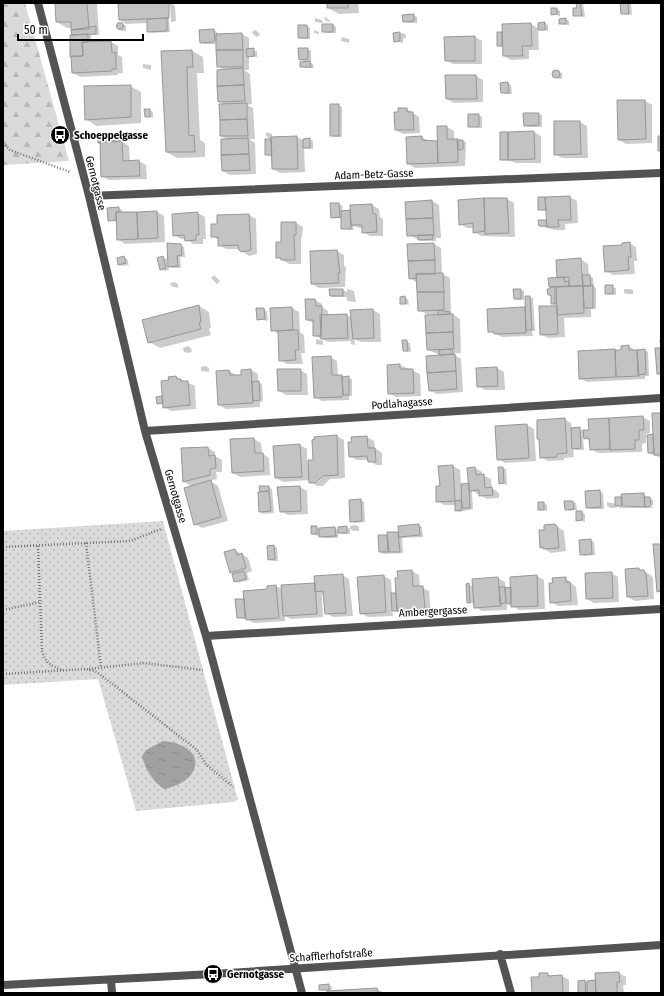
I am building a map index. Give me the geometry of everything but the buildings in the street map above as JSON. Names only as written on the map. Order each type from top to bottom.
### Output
[{"type":"street","name":"Gernotgasse","points":[[38,3],[89,196],[145,431],[206,636],[302,993]]},
{"type":"street","name":"Adam-Betz-Gasse","points":[[89,196],[661,173]]},
{"type":"street","name":"Podlahagasse","points":[[145,431],[661,398]]},
{"type":"street","name":"Ambergergasse","points":[[206,636],[661,609]]},
{"type":"street","name":"Schafflerhofstraße","points":[[3,985],[111,980],[500,954],[661,945]]},
{"type":"street","points":[[500,954],[511,993]]},
{"type":"street","points":[[111,980],[112,993]]},
{"type":"path","points":[[3,143],[10,150],[84,177]]},
{"type":"path","points":[[3,548],[130,541],[173,525]]},
{"type":"path","points":[[86,544],[101,667]]},
{"type":"path","points":[[38,546],[42,651],[45,660],[54,667],[64,670]]},
{"type":"path","points":[[3,610],[40,602]]},
{"type":"path","points":[[3,674],[86,669],[144,663],[215,672]]},
{"type":"path","points":[[86,669],[96,672],[197,750],[206,764],[250,801]]},
{"type":"green space","points":[[3,3],[25,3],[69,161],[3,165]]},
{"type":"green space","points":[[163,521],[238,800],[233,802],[136,811],[98,679],[3,685],[3,531]]},
{"type":"water","points":[[163,741],[178,744],[188,749],[194,756],[195,764],[193,771],[187,779],[177,785],[164,789],[156,783],[150,775],[142,756],[146,750]]},
{"type":"place","name":"Schoeppelgasse","points":[[60,135]]},
{"type":"place","name":"Gernotgasse","points":[[213,974]]}]
